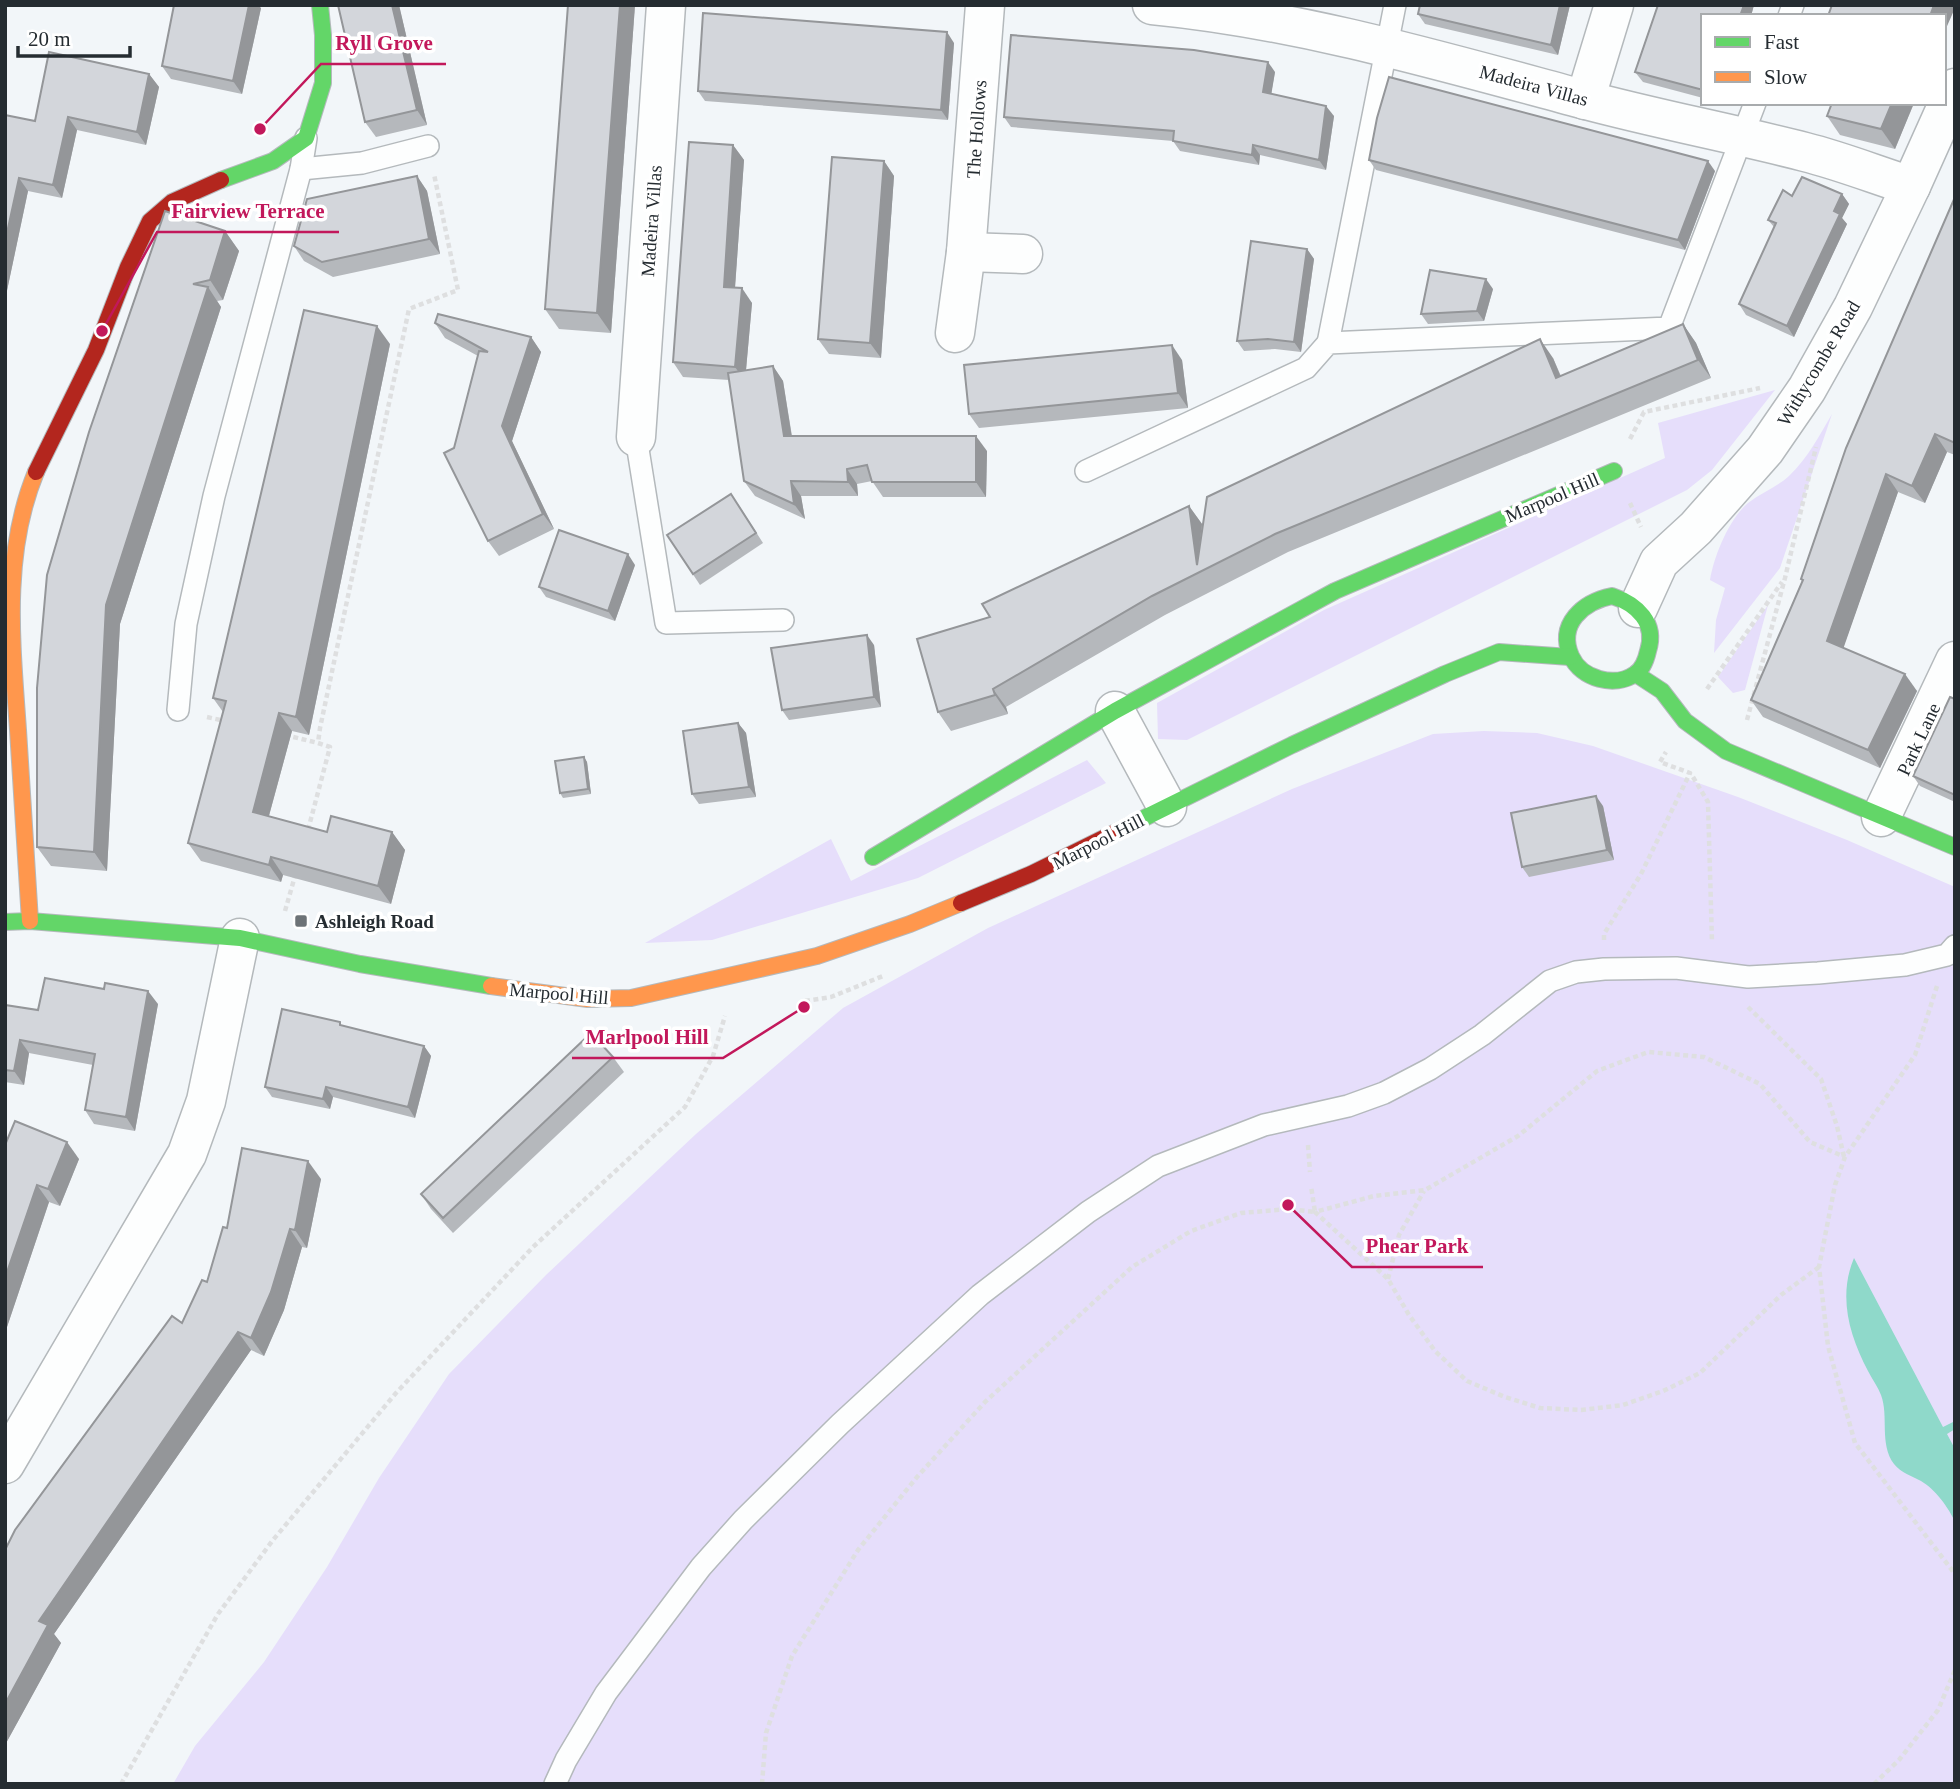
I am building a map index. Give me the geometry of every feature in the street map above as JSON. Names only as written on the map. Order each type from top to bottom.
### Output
[{"type":"street","points":[[30,922],[10,625],[15,545],[24,501],[45,451],[96,350],[128,267],[150,220],[172,202],[273,161],[306,138],[323,83],[320,5]]},
{"type":"street","name":"Madeira Villas","points":[[636,437],[666,5]]},
{"type":"street","name":"The Hollows","points":[[955,333],[966,252],[985,5]]},
{"type":"street","name":"Madeira Villas","points":[[1152,5],[1209,8],[1464,66],[1585,100],[1748,120],[1807,152],[1911,186]]},
{"type":"street","points":[[1585,100],[1614,5]]},
{"type":"street","name":"Withycombe Road","points":[[1638,608],[1658,562],[1696,528],[1765,450],[1813,377],[1853,307],[1955,88]]},
{"type":"street","points":[[966,252],[1023,254]]},
{"type":"street","name":"Marpool Hill","points":[[873,857],[1115,711],[1335,591],[1614,471]]},
{"type":"street","points":[[1612,596],[1625,600],[1638,608],[1648,621],[1652,639],[1646,659],[1636,674],[1613,681],[1596,679],[1579,669],[1570,657],[1567,641],[1570,621],[1583,605],[1595,598],[1612,596]]},
{"type":"street","name":"Marpool Hill","points":[[5,922],[240,938],[360,964],[471,983],[588,999],[631,998],[817,956],[910,924],[1031,874],[1433,679],[1499,652],[1570,657]]},
{"type":"street","name":"Park Lane","points":[[1881,817],[1955,661]]},
{"type":"street","points":[[1636,674],[1662,691],[1685,720],[1713,742],[1955,847]]},
{"type":"street","name":"Marpool Hill","points":[[1115,711],[1167,807]]},
{"type":"street","points":[[5,1464],[187,1154],[206,1101],[240,938]]},
{"type":"lane","points":[[1086,471],[1306,368],[1328,343],[1395,5]]},
{"type":"lane","points":[[1328,343],[1669,328],[1748,120]]},
{"type":"lane","points":[[178,710],[186,624],[214,496],[301,169],[306,138]]},
{"type":"lane","points":[[301,169],[362,163],[428,146]]},
{"type":"lane","points":[[636,437],[666,623],[783,620]]},
{"type":"lane","points":[[555,1784],[566,1760],[606,1693],[701,1567],[743,1520],[840,1424],[990,1287],[1087,1212],[1158,1166],[1245,1131],[1348,1106],[1384,1093],[1430,1069],[1482,1035],[1550,981],[1576,972],[1676,968],[1748,977],[1905,965],[1951,951]]},
{"type":"path","points":[[318,743],[409,309],[458,290],[428,146]]},
{"type":"path","points":[[1658,562],[1614,471],[1644,412],[1813,377]]},
{"type":"path","points":[[1738,755],[1785,578],[1816,447]]},
{"type":"path","points":[[1712,973],[1708,802],[1690,773],[1660,762],[1685,720],[1785,578]]},
{"type":"path","points":[[178,710],[229,722]]},
{"type":"path","points":[[280,734],[330,747],[305,839]]},
{"type":"path","points":[[1604,969],[1604,934],[1640,874],[1690,773]]},
{"type":"path","points":[[1951,951],[1915,1055],[1844,1157],[1835,1185],[1819,1267],[1828,1346],[1855,1443],[1955,1574]]},
{"type":"path","points":[[1748,977],[1748,1007],[1821,1079],[1838,1126],[1844,1157]]},
{"type":"path","points":[[121,1784],[218,1614],[273,1540],[396,1393],[533,1247],[685,1107],[713,1056],[727,1008]]},
{"type":"path","points":[[762,1784],[766,1733],[792,1657],[858,1550],[917,1477],[985,1402],[1132,1267],[1191,1231],[1241,1213],[1289,1209],[1315,1212],[1374,1196],[1424,1190],[1518,1136],[1597,1071],[1648,1052],[1704,1057],[1760,1084],[1810,1142],[1844,1157]]},
{"type":"path","points":[[1311,1186],[1315,1212],[1388,1279],[1435,1351],[1467,1381],[1540,1408],[1581,1410],[1623,1405],[1663,1391],[1700,1373],[1781,1295],[1819,1267]]},
{"type":"path","points":[[1388,1279],[1399,1235],[1424,1190]]},
{"type":"path","points":[[1874,1784],[1899,1760],[1938,1710],[1955,1670]]},
{"type":"shaded area","points":[[1775,390],[1712,470],[1687,490],[1187,740],[1158,739],[1157,703],[1324,610],[1665,458],[1658,423]]},
{"type":"shaded area","points":[[1832,414],[1780,568],[1714,653],[1716,620],[1725,588],[1710,580],[1723,538],[1748,503],[1796,469]]},
{"type":"shaded area","points":[[1768,605],[1745,690],[1733,693],[1718,677]]},
{"type":"shaded area","points":[[1484,731],[1537,733],[1593,746],[1738,797],[1955,887],[1955,1784],[173,1784],[195,1746],[264,1662],[327,1567],[379,1478],[449,1374],[546,1275],[696,1134],[843,1008],[988,928],[1292,789],[1433,734]]},
{"type":"shaded area","points":[[1087,760],[1106,783],[918,878],[712,940],[645,943],[831,839],[851,881]]},
{"type":"shaded area","points":[[1854,1258],[1943,1427],[1955,1421],[1955,1429],[1947,1434],[1955,1449],[1955,1522],[1931,1489],[1900,1470],[1889,1456],[1881,1395],[1861,1357],[1848,1315],[1847,1287]]},
{"type":"building","points":[[174,5],[249,5],[233,81],[162,66]]},
{"type":"building","points":[[338,5],[392,5],[417,110],[365,122]]},
{"type":"building","points":[[568,5],[620,5],[597,313],[545,309]]},
{"type":"building","points":[[1420,5],[1560,5],[1551,45],[1418,14]]},
{"type":"building","points":[[1658,5],[1744,5],[1741,14],[1701,14],[1701,89],[1635,72]]},
{"type":"building","points":[[1832,5],[1934,5],[1931,14],[1829,14]]},
{"type":"building","points":[[703,13],[947,32],[941,110],[698,91]]},
{"type":"building","points":[[1011,35],[1194,50],[1268,62],[1263,92],[1326,106],[1319,160],[1253,145],[1252,155],[1173,141],[1174,131],[1004,117]]},
{"type":"building","points":[[49,52],[149,74],[137,132],[68,117],[53,185],[19,178],[5,242],[5,115],[35,121]]},
{"type":"building","points":[[1389,77],[1708,161],[1678,240],[1369,160]]},
{"type":"building","points":[[1831,105],[1891,105],[1881,129],[1827,116]]},
{"type":"building","points":[[689,142],[733,145],[724,287],[742,288],[735,367],[673,362]]},
{"type":"building","points":[[832,157],[884,161],[870,343],[818,339]]},
{"type":"building","points":[[417,176],[429,239],[322,262],[294,246],[307,199]]},
{"type":"building","points":[[1802,177],[1842,194],[1834,211],[1840,214],[1787,326],[1739,304],[1776,223],[1768,220],[1783,190],[1792,196]]},
{"type":"building","points":[[1955,197],[1955,443],[1935,434],[1912,486],[1886,474],[1827,641],[1905,674],[1868,750],[1751,700],[1803,580],[1801,579],[1846,448]]},
{"type":"building","points":[[165,211],[225,231],[210,280],[193,284],[208,287],[106,605],[94,852],[37,847],[37,688],[47,575],[89,432]]},
{"type":"building","points":[[1251,241],[1307,249],[1294,342],[1268,339],[1237,341]]},
{"type":"building","points":[[1430,270],[1486,279],[1477,311],[1421,314]]},
{"type":"building","points":[[304,310],[377,326],[296,717],[279,713],[253,812],[327,832],[331,816],[392,832],[378,886],[271,857],[269,865],[188,843],[226,701],[213,698]]},
{"type":"building","points":[[438,314],[531,337],[502,426],[543,514],[488,541],[444,453],[454,448],[479,351],[488,352],[435,323]]},
{"type":"building","points":[[1683,324],[1698,360],[1275,534],[1152,596],[993,689],[995,695],[938,712],[917,639],[990,617],[982,604],[1189,506],[1197,565],[1207,497],[1540,339],[1556,378]]},
{"type":"building","points":[[1172,345],[1178,393],[969,414],[964,365]]},
{"type":"building","points":[[773,366],[784,436],[976,436],[976,482],[872,482],[867,465],[847,469],[848,482],[791,481],[794,504],[744,481],[728,373]]},
{"type":"building","points":[[731,494],[756,533],[693,574],[667,535]]},
{"type":"building","points":[[559,530],[628,554],[608,611],[539,587]]},
{"type":"building","points":[[867,635],[874,697],[782,710],[771,648]]},
{"type":"building","points":[[1950,697],[1955,699],[1955,795],[1913,776]]},
{"type":"building","points":[[738,723],[749,787],[692,794],[683,731]]},
{"type":"building","points":[[584,757],[588,789],[560,793],[555,761]]},
{"type":"building","points":[[1596,796],[1607,850],[1522,867],[1511,813]]},
{"type":"building","points":[[45,978],[104,989],[105,983],[148,991],[126,1117],[85,1110],[95,1054],[20,1040],[14,1071],[5,1070],[5,1005],[38,1010]]},
{"type":"building","points":[[282,1009],[424,1046],[408,1107],[326,1087],[323,1099],[265,1087]]},
{"type":"building","points":[[591,1033],[613,1057],[443,1218],[421,1194]]},
{"type":"building","points":[[15,1121],[67,1142],[48,1189],[37,1185],[5,1278],[5,1145]]},
{"type":"building","points":[[242,1148],[308,1161],[295,1230],[290,1229],[271,1292],[251,1338],[238,1332],[39,1621],[48,1625],[5,1704],[5,1550],[15,1530],[172,1316],[182,1323],[202,1280],[207,1282],[223,1227],[227,1228]]},
{"type":"traffic: fast","points":[[221,180],[273,161],[306,138],[323,83],[320,5]]},
{"type":"traffic: fast","points":[[873,857],[1115,711],[1335,591],[1614,471]]},
{"type":"traffic: fast","points":[[1612,596],[1629,604],[1643,616],[1650,632],[1650,641],[1645,661],[1638,672],[1627,678],[1609,681],[1590,675],[1576,664],[1571,656],[1567,634],[1575,616],[1583,609],[1591,603],[1612,596]]},
{"type":"traffic: fast","points":[[1118,831],[1292,745],[1499,652],[1570,657]]},
{"type":"traffic: fast","points":[[1636,674],[1662,691],[1685,721],[1726,751],[1955,847]]},
{"type":"traffic: fast","points":[[5,922],[30,921],[240,938],[360,964],[491,986]]},
{"type":"traffic: slow","points":[[30,921],[12,599],[18,535],[36,472]]},
{"type":"traffic: slow","points":[[491,986],[588,999],[631,998],[817,956],[961,903]]},
{"type":"traffic: jam","points":[[36,472],[96,350],[128,267],[150,221],[172,202],[221,180]]},
{"type":"traffic: jam","points":[[961,903],[1031,874],[1118,831]]},
{"type":"place","name":"Ryll Grove","points":[[260,129]]},
{"type":"place","name":"Fairview Terrace","points":[[102,331]]},
{"type":"place","name":"Ashleigh Road","points":[[301,921]]},
{"type":"place","name":"Marlpool Hill","points":[[804,1007]]},
{"type":"place","name":"Phear Park","points":[[1288,1205]]}]
